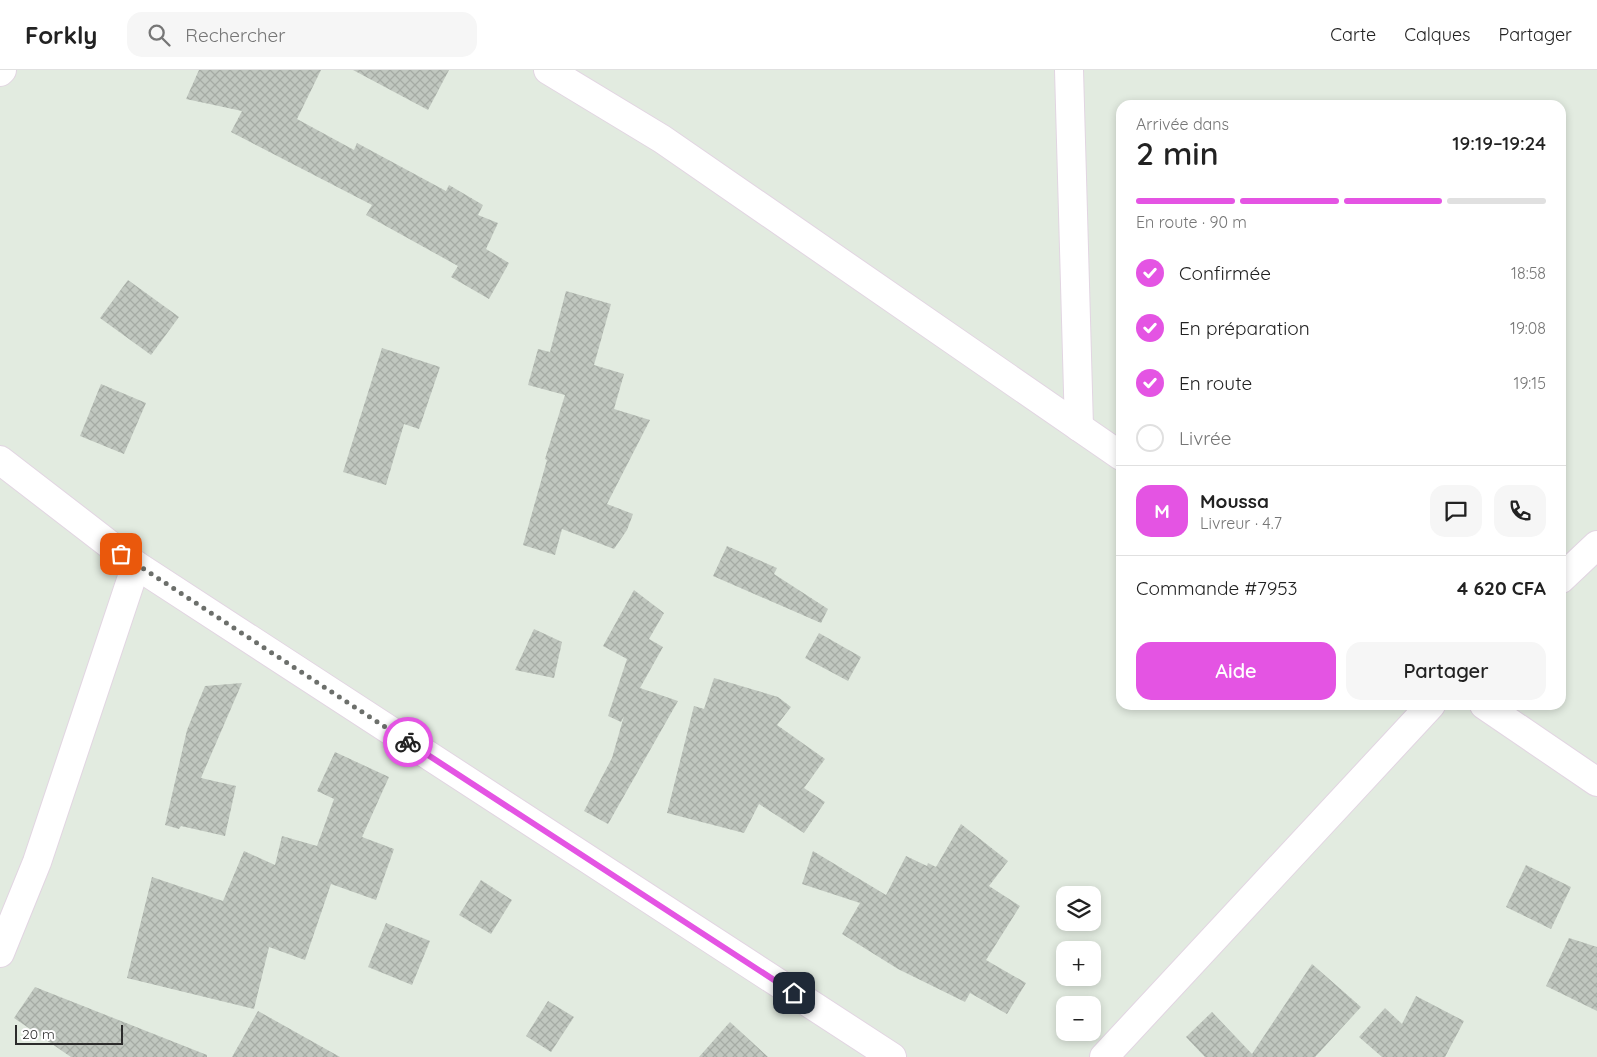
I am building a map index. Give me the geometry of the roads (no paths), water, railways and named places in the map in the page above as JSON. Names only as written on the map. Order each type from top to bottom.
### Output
[{"type":"street","points":[[548,70],[662,138],[1116,452]]},
{"type":"street","points":[[1069,70],[1080,427]]},
{"type":"street","points":[[0,460],[136,565],[892,1057]]},
{"type":"street","points":[[1566,574],[1597,545]]},
{"type":"street","points":[[0,953],[37,862],[136,565]]},
{"type":"street","points":[[1104,1057],[1426,710]]},
{"type":"street","points":[[1491,710],[1597,782]]}]
